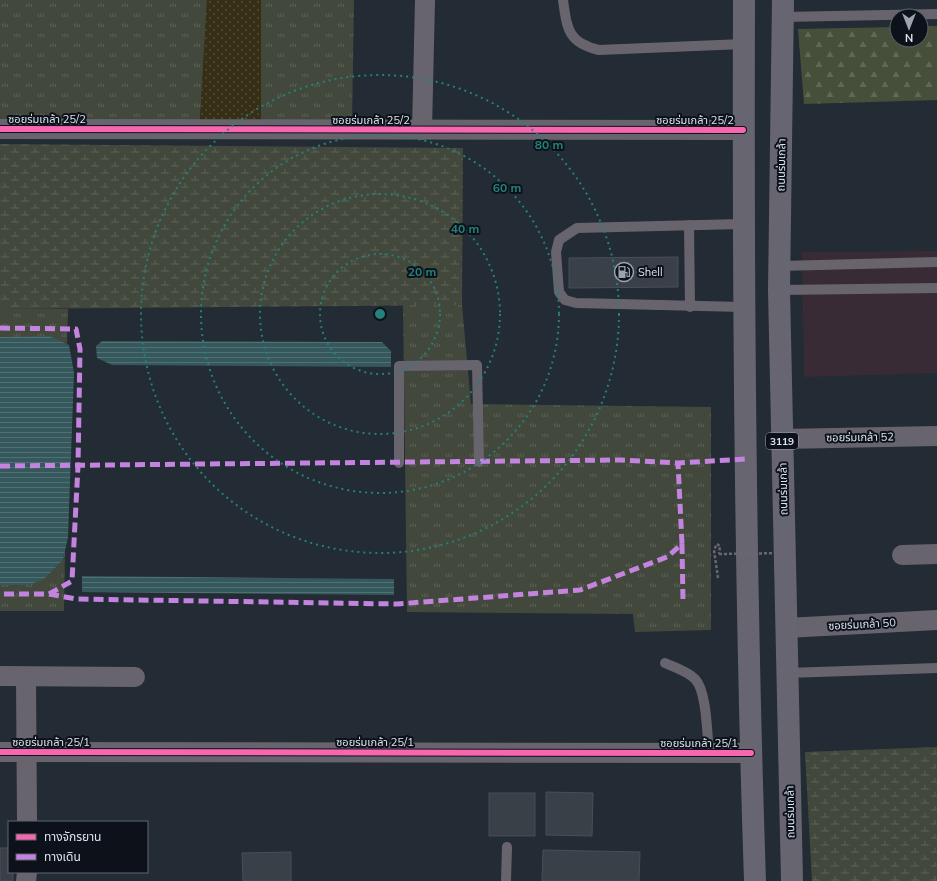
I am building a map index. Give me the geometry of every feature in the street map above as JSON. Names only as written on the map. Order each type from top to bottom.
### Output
[{"type":"main road","points":[[744,0],[742,224],[743,307],[751,753],[755,881]]},
{"type":"main road","name":"ถนนร่มเกล้า","points":[[783,8],[779,290],[792,881]]},
{"type":"street","points":[[422,130],[425,0]]},
{"type":"street","name":"ซอยร่มเกล้า 25/2","points":[[0,129],[743,130]]},
{"type":"street","name":"ซอยร่มเกล้า 52","points":[[782,439],[937,436]]},
{"type":"street","points":[[902,555],[937,554]]},
{"type":"street","name":"ซอยร่มเกล้า 50","points":[[786,628],[937,620]]},
{"type":"street","points":[[0,676],[135,677]]},
{"type":"street","points":[[26,677],[28,752],[27,821]]},
{"type":"street","name":"ซอยร่มเกล้า 25/1","points":[[0,752],[751,753]]},
{"type":"lane","points":[[563,0],[565,17],[572,38],[584,47],[598,50],[744,44]]},
{"type":"lane","points":[[783,8],[937,14]]},
{"type":"lane","points":[[742,224],[577,228],[559,240],[556,252],[559,292],[565,300],[576,303],[690,307],[743,307]]},
{"type":"lane","points":[[689,226],[690,307]]},
{"type":"lane","points":[[780,266],[937,262]]},
{"type":"lane","points":[[779,290],[937,288]]},
{"type":"lane","points":[[399,463],[399,366],[477,366],[478,462]]},
{"type":"lane","points":[[665,663],[684,671],[697,680],[703,695],[708,753]]},
{"type":"lane","points":[[787,672],[937,668]]},
{"type":"lane","points":[[506,881],[507,847]]},
{"type":"path","points":[[718,578],[714,550],[717,544],[720,546],[718,554],[790,553]]},
{"type":"shaded area","points":[[937,251],[937,373],[804,377],[802,252]]},
{"type":"shaded area","points":[[49,336],[69,345],[74,373],[68,537],[63,560],[44,579],[29,585],[0,585],[0,337]]},
{"type":"shaded area","points":[[102,341],[382,342],[391,351],[391,367],[112,365],[97,358],[96,346]]},
{"type":"shaded area","points":[[82,576],[394,579],[394,595],[82,592]]},
{"type":"green space","points":[[0,0],[207,0],[200,121],[0,120]]},
{"type":"green space","points":[[261,0],[354,0],[352,123],[261,122]]},
{"type":"green space","points":[[929,26],[937,26],[937,100],[804,104],[798,29],[889,27],[889,48],[929,48]]},
{"type":"green space","points":[[0,144],[463,148],[462,305],[0,309]]},
{"type":"green space","points":[[403,305],[462,305],[471,404],[711,407],[711,630],[635,632],[633,614],[407,612]]},
{"type":"green space","points":[[0,309],[68,309],[67,345],[21,337],[0,337]]},
{"type":"green space","points":[[65,550],[64,611],[0,611],[0,585],[29,585],[63,560]]},
{"type":"green space","points":[[937,747],[937,881],[812,881],[805,752]]},
{"type":"sand","points":[[207,0],[261,0],[261,122],[200,121]]},
{"type":"building","name":"Shell","points":[[678,257],[678,287],[569,288],[569,258]]},
{"type":"building","points":[[546,792],[593,793],[592,836],[546,835]]},
{"type":"building","points":[[489,793],[535,793],[535,836],[489,836]]},
{"type":"building","points":[[0,848],[8,848],[8,873],[13,873],[13,881],[0,881]]},
{"type":"building","points":[[543,850],[640,852],[639,881],[542,881]]},
{"type":"building","points":[[291,852],[291,881],[243,881],[242,853]]},
{"type":"marked path","points":[[0,328],[76,329],[80,349],[78,466],[72,581],[49,594],[0,594]]},
{"type":"marked path","points":[[0,466],[621,460],[678,463],[746,459]]},
{"type":"marked path","points":[[49,594],[76,599],[397,604],[580,590],[667,557],[682,544],[678,463]]},
{"type":"marked path","points":[[682,544],[683,602]]},
{"type":"cycle path","points":[[0,129],[743,130]]},
{"type":"cycle path","points":[[0,752],[751,753]]},
{"type":"place","name":"Shell","points":[[624,272]]}]
